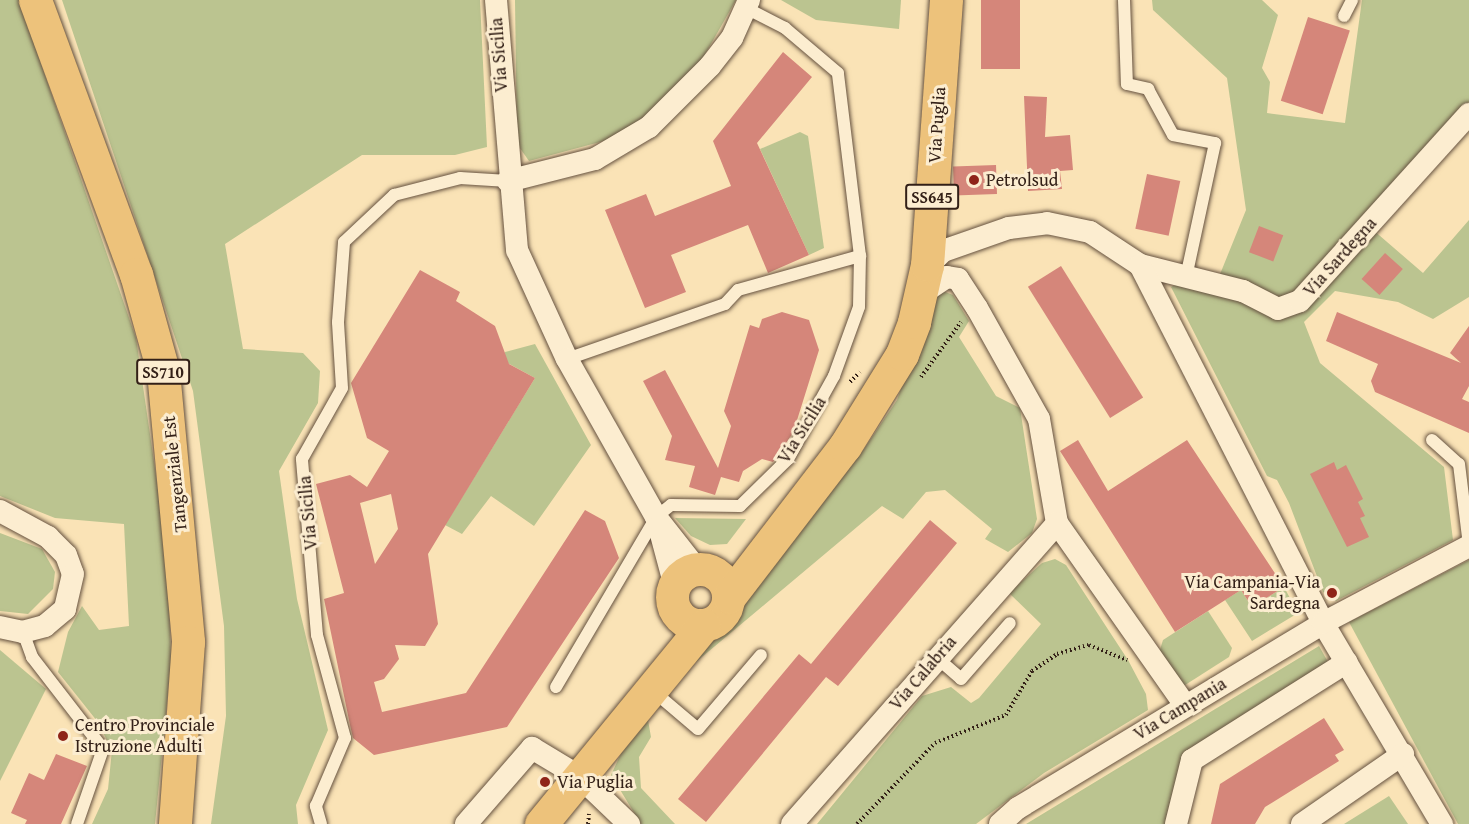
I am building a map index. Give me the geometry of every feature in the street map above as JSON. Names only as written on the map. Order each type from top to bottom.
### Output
[{"type":"main road","name":"Tangenziale Est","points":[[35,0],[136,274],[163,371],[188,631],[183,764],[174,824]]},
{"type":"main road","name":"Via Puglia","points":[[882,385],[912,269],[929,0]]},
{"type":"main road","name":"Via Puglia","points":[[649,687],[697,586],[781,525],[845,446],[902,354],[924,280],[932,203],[946,0]]},
{"type":"main road","name":"Via Puglia","points":[[541,824],[649,687],[704,625],[716,620],[697,586]]},
{"type":"main road","points":[[183,764],[195,824]]},
{"type":"street","name":"Via Sicilia","points":[[496,0],[508,181],[516,250],[567,359],[697,586]]},
{"type":"street","name":"Via Sicilia","points":[[508,181],[595,159],[629,142],[710,66],[748,5]]},
{"type":"street","name":"Via Sardegna","points":[[924,280],[943,251],[1047,223],[1090,232],[1140,265],[1243,291],[1278,309],[1300,301],[1469,114]]},
{"type":"street","name":"Via Sardegna","points":[[932,203],[939,237],[974,241]]},
{"type":"street","name":"Via Sardegna","points":[[924,280],[974,241]]},
{"type":"street","name":"Via Sardegna","points":[[1140,265],[1323,623]]},
{"type":"street","points":[[900,320],[924,280],[947,277],[958,279],[977,308],[1039,419],[1057,523],[1185,705]]},
{"type":"street","points":[[0,511],[48,537],[66,555],[73,574],[65,609],[45,626],[23,632],[0,627]]},
{"type":"street","name":"Via Calabria","points":[[792,824],[936,657],[1057,523]]},
{"type":"street","name":"Via Campania","points":[[1000,824],[1185,705],[1323,623],[1469,546]]},
{"type":"street","points":[[1323,623],[1403,754],[1442,824]]},
{"type":"street","points":[[1176,824],[1192,760],[1347,662]]},
{"type":"street","points":[[466,824],[532,748],[580,777],[629,824]]},
{"type":"street","points":[[1302,824],[1403,754]]},
{"type":"lane","points":[[1124,0],[1127,84],[1148,89],[1173,135],[1215,143],[1186,277]]},
{"type":"lane","points":[[1344,15],[1352,0]]},
{"type":"lane","name":"Via Sicilia","points":[[656,517],[671,505],[740,506],[788,459],[834,376],[859,307],[861,256],[838,73],[785,28],[748,5]]},
{"type":"lane","name":"Via Sicilia","points":[[321,824],[316,806],[345,738],[317,635],[303,459],[342,388],[338,322],[344,242],[394,195],[459,178],[508,181]]},
{"type":"lane","points":[[567,359],[725,304],[738,290],[861,256]]},
{"type":"lane","points":[[1432,440],[1459,464],[1469,546]]},
{"type":"lane","points":[[555,687],[656,517]]},
{"type":"lane","points":[[936,657],[961,679],[1010,623]]},
{"type":"lane","points":[[23,632],[32,657],[103,749],[76,824]]},
{"type":"lane","points":[[649,687],[698,729],[761,655]]},
{"type":"path","points":[[857,824],[935,743],[1006,715],[1032,671],[1057,654],[1089,645],[1128,660],[1149,651]]},
{"type":"green space","points":[[0,0],[19,0],[136,338],[168,558],[171,663],[155,824],[92,824],[108,789],[112,750],[97,721],[58,672],[68,632],[82,606],[99,630],[129,626],[124,524],[55,518],[0,496]]},
{"type":"green space","points":[[62,0],[480,0],[487,147],[455,155],[362,155],[225,244],[243,349],[303,353],[320,371],[318,403],[279,471],[297,599],[328,730],[296,805],[298,824],[211,824],[226,716],[224,626],[193,391]]},
{"type":"green space","points":[[515,0],[736,0],[699,65],[653,111],[615,138],[529,161],[517,144]]},
{"type":"green space","points":[[781,0],[901,0],[899,29],[816,20]]},
{"type":"green space","points":[[1152,0],[1262,0],[1278,15],[1262,68],[1270,82],[1267,113],[1345,123],[1362,0],[1469,0],[1469,119],[1372,229],[1423,273],[1469,220],[1469,297],[1433,319],[1398,302],[1335,291],[1304,322],[1320,363],[1444,467],[1453,540],[1336,601],[1323,592],[1289,503],[1277,480],[1267,476],[1171,287],[1179,283],[1212,294],[1246,210],[1227,78],[1153,10]]},
{"type":"green space","points":[[800,132],[808,136],[824,248],[809,255],[760,149]]},
{"type":"green space","points":[[943,291],[953,295],[969,321],[959,337],[996,396],[1020,408],[1037,519],[1032,533],[1008,552],[985,539],[992,529],[945,490],[926,492],[903,519],[882,506],[690,667],[862,452],[897,400],[933,295]]},
{"type":"green space","points":[[535,344],[591,445],[534,526],[491,496],[462,534],[445,525],[535,378],[500,359],[505,352]]},
{"type":"green space","points":[[675,518],[746,519],[727,544],[710,545],[691,536]]},
{"type":"green space","points":[[0,533],[42,549],[55,572],[53,589],[28,614],[0,611]]},
{"type":"green space","points":[[1055,559],[1066,565],[1128,660],[1146,694],[1148,710],[1044,773],[976,824],[817,824],[922,696],[951,687],[971,703],[979,698],[1041,624],[1009,593],[1042,563]]},
{"type":"green space","points":[[1469,560],[1469,824],[1458,824],[1349,622]]},
{"type":"green space","points":[[1284,587],[1298,613],[1252,641],[1225,600],[1241,590],[1252,607]]},
{"type":"green space","points":[[1208,611],[1232,648],[1229,657],[1182,687],[1159,653],[1163,640]]},
{"type":"green space","points":[[1319,646],[1328,662],[1183,756],[1168,824],[1026,824]]},
{"type":"green space","points":[[0,650],[46,689],[0,781]]},
{"type":"green space","points":[[648,720],[651,737],[639,757],[641,788],[675,824],[641,824],[611,775],[624,747]]},
{"type":"green space","points":[[1389,796],[1408,824],[1344,824]]},
{"type":"building","points":[[981,0],[1020,0],[1020,69],[981,69]]},
{"type":"building","points":[[1308,17],[1350,31],[1323,114],[1281,101]]},
{"type":"building","points":[[783,52],[812,77],[757,143],[809,255],[768,273],[748,225],[671,255],[686,292],[645,308],[605,210],[646,194],[655,216],[731,186],[713,141]]},
{"type":"building","points":[[1024,96],[1047,97],[1045,137],[1070,135],[1073,170],[1060,171],[1062,189],[1028,191]]},
{"type":"building","points":[[996,165],[997,194],[954,195],[953,167]]},
{"type":"building","points":[[1147,174],[1180,181],[1169,236],[1135,229]]},
{"type":"building","points":[[1259,226],[1283,235],[1273,261],[1249,252]]},
{"type":"building","points":[[1385,253],[1403,269],[1379,295],[1362,279]]},
{"type":"building","points":[[1061,266],[1143,397],[1110,418],[1028,287]]},
{"type":"building","points":[[420,270],[460,292],[456,301],[495,326],[509,364],[535,378],[428,554],[438,624],[425,646],[395,645],[399,659],[384,679],[374,682],[382,712],[466,693],[585,510],[605,521],[619,558],[507,727],[374,755],[353,738],[324,599],[344,593],[316,484],[350,475],[367,487],[389,451],[367,438],[351,383]],"holes":[[[391,494],[398,529],[375,564],[360,503]]]},
{"type":"building","points":[[782,312],[809,320],[819,350],[793,433],[773,462],[762,459],[743,471],[739,482],[721,477],[715,495],[689,487],[695,466],[665,460],[672,436],[643,381],[665,370],[718,468],[731,426],[724,411],[750,325],[759,328],[762,319]]},
{"type":"building","points":[[1337,312],[1461,363],[1450,353],[1469,326],[1469,386],[1462,399],[1469,402],[1469,433],[1375,392],[1371,381],[1378,364],[1326,341]]},
{"type":"building","points":[[1078,440],[1108,491],[1187,440],[1284,587],[1252,607],[1241,590],[1175,632],[1060,451]]},
{"type":"building","points":[[1334,462],[1337,470],[1346,465],[1363,499],[1358,502],[1365,516],[1360,518],[1369,537],[1347,547],[1310,474]]},
{"type":"building","points":[[930,520],[957,543],[838,686],[826,677],[706,822],[678,799],[799,654],[811,664]]},
{"type":"building","points":[[1324,718],[1344,750],[1335,755],[1339,761],[1265,807],[1255,824],[1211,824],[1220,784]]},
{"type":"building","points":[[56,754],[87,766],[61,824],[25,824],[27,820],[11,813],[29,773],[44,780]]},
{"type":"place","name":"Petrolsud","points":[[974,180]]},
{"type":"place","name":"Via Campania-Via Sardegna","points":[[1332,593]]},
{"type":"place","name":"Centro Provinciale Istruzione Adulti","points":[[63,736]]},
{"type":"place","name":"Via Puglia","points":[[545,782]]}]
